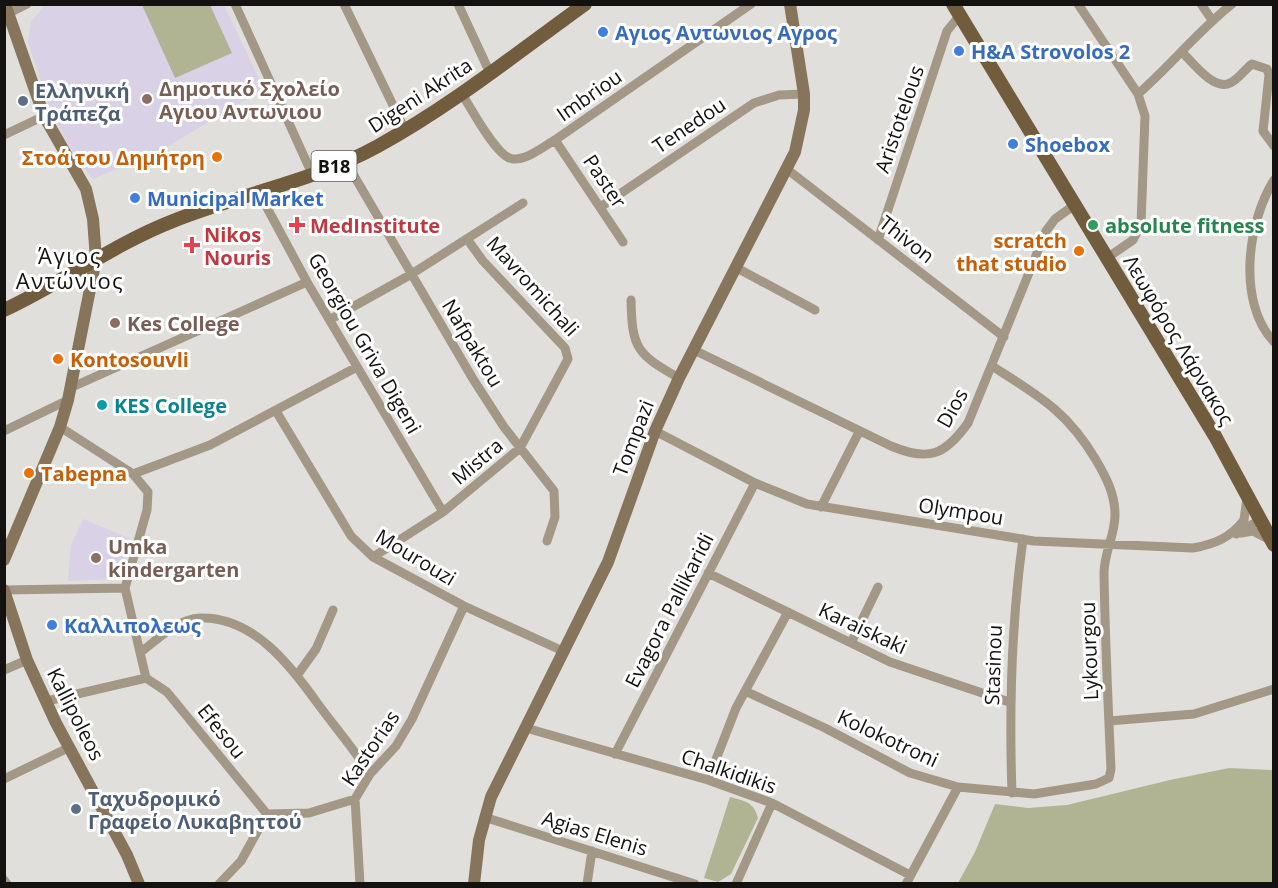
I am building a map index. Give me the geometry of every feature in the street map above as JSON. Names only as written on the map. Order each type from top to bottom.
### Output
[{"type":"main road","name":"Digeni Akrita","points":[[96,259],[123,243],[174,220],[346,162],[405,130],[462,94],[571,9],[585,4]]},
{"type":"main road","name":"Λεωφόρος Λάρνακος","points":[[957,10],[1215,436],[1273,543]]},
{"type":"main road","name":"B18","points":[[4,300],[96,259]]},
{"type":"main road","name":"B18","points":[[4,310],[37,294],[96,259]]},
{"type":"street","points":[[4,560],[60,427],[69,394],[96,259],[93,219],[86,189],[44,116],[6,10],[27,4]]},
{"type":"street","points":[[235,4],[312,174]]},
{"type":"street","points":[[344,4],[405,130]]},
{"type":"street","points":[[458,4],[490,73]]},
{"type":"street","name":"Imbriou","points":[[462,94],[496,147],[509,158],[529,155],[555,140],[751,4]]},
{"type":"street","points":[[1078,4],[1138,94],[1145,116],[1141,224],[1133,240],[1107,258]]},
{"type":"street","points":[[1201,4],[1212,21]]},
{"type":"street","points":[[1138,94],[1232,4]]},
{"type":"street","name":"Tompazi","points":[[474,884],[484,817],[491,796],[608,562],[655,432],[679,378],[788,170],[801,130],[804,94],[789,5]]},
{"type":"street","name":"Aristotelous","points":[[878,240],[947,31],[957,10]]},
{"type":"street","points":[[1182,54],[1210,79],[1221,84],[1232,83],[1252,64],[1267,69],[1269,75],[1263,131],[1274,146]]},
{"type":"street","name":"Tenedou","points":[[602,206],[754,103],[779,94],[804,94]]},
{"type":"street","points":[[4,135],[44,116]]},
{"type":"street","name":"Paster","points":[[555,140],[602,206],[623,242]]},
{"type":"street","name":"Nafpaktou","points":[[346,162],[485,399],[554,491],[555,517],[547,541]]},
{"type":"street","name":"Thivon","points":[[788,170],[1004,337]]},
{"type":"street","points":[[1274,180],[1259,213],[1254,237],[1250,289],[1255,314],[1274,342]]},
{"type":"street","name":"Georgiou Griva Digeni","points":[[258,191],[307,282],[331,319],[443,512]]},
{"type":"street","points":[[331,319],[410,274],[523,203]]},
{"type":"street","name":"Dios","points":[[694,350],[859,432],[917,455],[939,451],[952,444],[968,423],[1046,231],[1055,219],[1076,204]]},
{"type":"street","name":"Mavromichali","points":[[467,239],[483,261],[566,348],[568,358]]},
{"type":"street","points":[[737,268],[815,310]]},
{"type":"street","points":[[4,431],[69,394],[307,282]]},
{"type":"street","points":[[631,300],[632,331],[638,346],[654,364],[679,378]]},
{"type":"street","name":"Mistra","points":[[373,557],[443,512],[520,448],[568,358]]},
{"type":"street","name":"Lykourgou","points":[[992,366],[1047,401],[1082,436],[1108,481],[1113,498],[1115,524],[1104,570],[1111,759]]},
{"type":"street","points":[[133,474],[210,445],[357,367]]},
{"type":"street","name":"Mourouzi","points":[[276,411],[351,536],[373,557],[464,606],[565,652]]},
{"type":"street","points":[[47,701],[146,678],[125,588],[149,499],[144,486],[133,474],[60,427]]},
{"type":"street","name":"Olympou","points":[[655,432],[755,483],[794,500],[821,507],[1023,539],[1193,548],[1223,540],[1244,520],[1247,496]]},
{"type":"street","points":[[821,507],[859,432]]},
{"type":"street","name":"Evagora Pallikaridi","points":[[615,754],[755,483]]},
{"type":"street","points":[[1223,540],[1260,520]]},
{"type":"street","points":[[1238,533],[1253,531],[1273,543]]},
{"type":"street","name":"Stasinou","points":[[1012,793],[1009,702],[1014,604],[1023,539]]},
{"type":"street","name":"Karaiskaki","points":[[708,573],[890,662],[1009,702]]},
{"type":"street","points":[[851,643],[878,587]]},
{"type":"street","points":[[4,590],[125,588]]},
{"type":"street","name":"Kallipoleos","points":[[4,590],[27,660],[70,747],[109,818],[139,884]]},
{"type":"street","name":"Kastorias","points":[[360,884],[355,799],[370,774],[396,746],[412,719],[464,606]]},
{"type":"street","points":[[298,674],[316,649],[333,610]]},
{"type":"street","points":[[708,780],[745,691],[788,612]]},
{"type":"street","points":[[141,652],[179,624],[199,618],[218,620],[244,630],[273,650],[298,674],[370,774]]},
{"type":"street","points":[[4,670],[27,660]]},
{"type":"street","name":"Efesou","points":[[146,678],[167,692],[267,814]]},
{"type":"street","points":[[1109,721],[1194,714],[1274,689]]},
{"type":"street","name":"Kolokotroni","points":[[745,691],[825,728],[910,773],[958,787],[1012,793],[1058,792],[1105,782],[1110,774],[1111,759]]},
{"type":"street","name":"Chalkidikis","points":[[526,728],[708,780],[772,803],[908,879]]},
{"type":"street","points":[[4,779],[70,747]]},
{"type":"street","points":[[908,879],[958,787]]},
{"type":"street","points":[[219,884],[241,861],[267,814],[309,813],[355,799]]},
{"type":"street","points":[[736,884],[772,803]]},
{"type":"street","name":"Agias Elenis","points":[[484,817],[695,884]]},
{"type":"street","points":[[587,884],[591,851]]},
{"type":"shaded area","name":"Δημοτικό Σχολείο Αγιου Αντωνιου","points":[[45,5],[224,5],[264,89],[160,151],[93,179],[75,157],[50,110],[28,42],[31,22]]},
{"type":"shaded area","name":"Umka kindergarten","points":[[83,519],[129,538],[118,572],[112,579],[68,581],[71,545]]},
{"type":"green space","points":[[142,5],[210,5],[232,53],[175,78]]},
{"type":"green space","points":[[1229,768],[1273,770],[1273,883],[958,883],[975,852],[995,804],[1028,808],[1067,805]]},
{"type":"green space","points":[[730,797],[751,805],[758,818],[731,874],[718,882],[704,878]]},
{"type":"place","name":"Αγιος Αντωνιος Αγρος","points":[[603,32]]},
{"type":"place","name":"H&A Strovolos 2","points":[[959,51]]},
{"type":"place","name":"Δημοτικό Σχολείο Αγιου Αντωνιου","points":[[147,99]]},
{"type":"place","name":"Ελληνική Τράπεζα","points":[[23,101]]},
{"type":"place","name":"Shoebox","points":[[1013,144]]},
{"type":"place","name":"Στοά του Δημήτρη","points":[[217,157]]},
{"type":"place","name":"Municipal Market","points":[[135,198]]},
{"type":"place","name":"MedInstitute","points":[[297,225]]},
{"type":"place","name":"absolute fitness","points":[[1093,225]]},
{"type":"place","name":"Nikos Nouris","points":[[192,245]]},
{"type":"place","name":"scratch that studio","points":[[1079,251]]},
{"type":"place","name":"Kes College","points":[[115,323]]},
{"type":"place","name":"Kontosouvli","points":[[58,359]]},
{"type":"place","name":"KES College","points":[[102,405]]},
{"type":"place","name":"Tabepna","points":[[29,473]]},
{"type":"place","name":"Umka kindergarten","points":[[96,558]]},
{"type":"place","name":"Καλλιπολεως","points":[[52,625]]},
{"type":"place","name":"Ταχυδρομικό Γραφείο Λυκαβηττού","points":[[76,809]]},
{"type":"district","name":"Άγιος Αντώνιος","points":[[70,268]]}]
